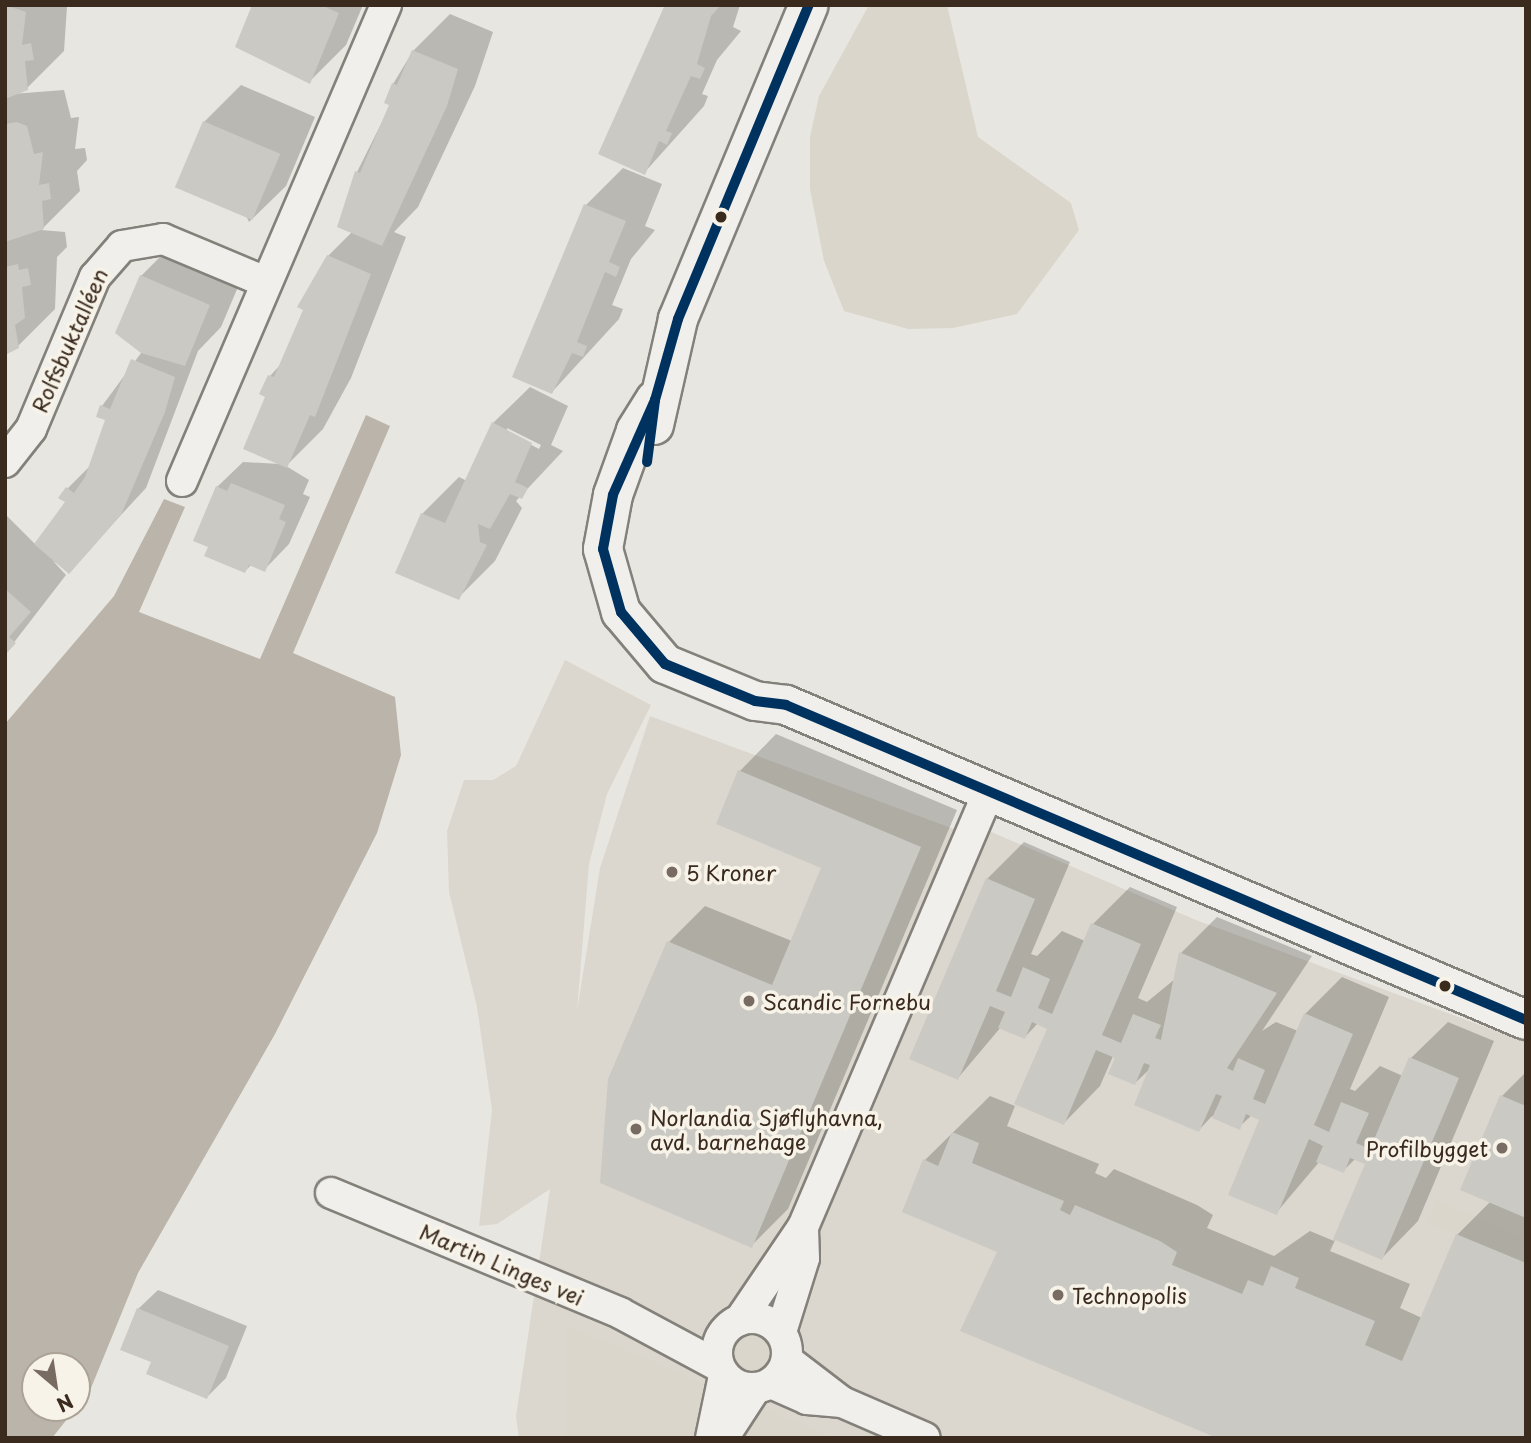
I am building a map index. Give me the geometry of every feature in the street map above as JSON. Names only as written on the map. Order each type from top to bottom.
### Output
[{"type":"street","points":[[182,481],[386,5]]},
{"type":"street","points":[[808,5],[706,246],[655,400],[636,431],[606,523],[605,565],[615,600],[638,638],[665,664],[755,701],[786,705],[988,794],[1526,1020]]},
{"type":"street","name":"Rolfsbuktalléen","points":[[5,462],[31,429],[95,277],[122,246],[163,239],[266,282]]},
{"type":"street","points":[[711,1438],[731,1327],[803,1227],[988,794]]},
{"type":"street","name":"Martin Linges vei","points":[[331,1193],[673,1338],[685,1353],[721,1371],[773,1366]]},
{"type":"street","points":[[723,1438],[773,1366],[804,1258],[803,1227]]},
{"type":"street","points":[[673,1338],[689,1332],[762,1320],[773,1366],[842,1402],[925,1438]]},
{"type":"shaded area","points":[[869,5],[947,5],[978,137],[1071,203],[1079,230],[1017,314],[953,328],[908,329],[844,311],[824,261],[810,189],[810,137],[819,96]]},
{"type":"shaded area","points":[[366,415],[390,426],[293,653],[395,697],[401,755],[377,833],[275,1034],[138,1273],[91,1388],[91,1352],[21,1352],[21,1422],[65,1422],[52,1438],[5,1438],[5,724],[114,596],[164,499],[185,507],[139,612],[260,659]]},
{"type":"shaded area","points":[[565,660],[651,705],[607,794],[589,864],[577,1011],[600,868],[650,716],[970,835],[975,825],[1196,920],[1526,1042],[1526,1438],[519,1438],[516,1416],[550,1189],[497,1224],[479,1226],[492,1110],[477,1007],[449,892],[447,831],[464,780],[493,780],[516,766]]},
{"type":"shaded area","points":[[1436,1200],[1526,1238],[1517,1260],[1427,1222]]},
{"type":"shaded area","points":[[565,1325],[834,1438],[565,1438]]},
{"type":"shaded area","points":[[753,1329],[770,1337],[778,1354],[770,1371],[753,1379],[736,1371],[728,1354],[736,1337]]},
{"type":"building","points":[[5,5],[26,12],[22,45],[31,43],[34,60],[25,61],[28,90],[5,99]]},
{"type":"building","points":[[252,5],[321,5],[339,13],[310,84],[235,47]]},
{"type":"building","points":[[665,5],[721,5],[711,16],[697,64],[705,68],[700,79],[691,76],[666,131],[672,133],[667,145],[659,141],[645,175],[598,154]]},
{"type":"building","points":[[412,50],[458,69],[447,106],[382,246],[337,227],[355,171],[360,173],[389,105],[384,103],[392,83],[397,85]]},
{"type":"building","points":[[203,121],[280,154],[252,220],[175,187]]},
{"type":"building","points":[[17,122],[27,126],[34,154],[43,152],[39,185],[49,183],[51,199],[42,201],[44,229],[5,242],[5,124]]},
{"type":"building","points":[[584,204],[626,221],[609,262],[620,267],[616,277],[605,272],[577,342],[587,346],[583,357],[572,353],[552,394],[512,377]]},
{"type":"building","points":[[327,255],[371,274],[315,417],[310,415],[287,468],[243,449],[265,397],[259,394],[268,375],[274,377],[303,310],[297,307]]},
{"type":"building","points":[[18,264],[19,270],[28,268],[31,285],[22,287],[25,318],[15,325],[19,348],[5,355],[5,267]]},
{"type":"building","points":[[140,275],[210,305],[185,366],[141,353],[115,333]]},
{"type":"building","points":[[131,359],[175,377],[165,412],[121,515],[69,574],[34,544],[65,502],[58,498],[66,487],[74,493],[85,477],[105,420],[96,417],[100,405],[110,409]]},
{"type":"building","points":[[492,422],[532,443],[515,482],[528,488],[522,499],[510,494],[490,529],[478,524],[480,542],[487,545],[459,600],[395,573],[421,513],[445,523]]},
{"type":"building","points":[[231,483],[285,505],[279,519],[286,522],[265,572],[249,565],[245,573],[204,556],[208,547],[193,541],[216,486],[227,491]]},
{"type":"building","points":[[5,589],[31,612],[9,637],[16,643],[5,655]]},
{"type":"building","name":"Scandic Fornebu","points":[[738,770],[921,847],[752,1248],[600,1183],[608,1079],[667,941],[772,985],[821,868],[716,824]]},
{"type":"building","points":[[986,878],[1035,899],[996,991],[1011,997],[1023,967],[1050,979],[1038,1008],[1052,1014],[1091,923],[1141,944],[1102,1035],[1121,1043],[1133,1014],[1161,1025],[1155,1038],[1161,1040],[1179,952],[1277,993],[1227,1068],[1233,1071],[1238,1058],[1265,1070],[1253,1099],[1265,1104],[1304,1013],[1353,1034],[1314,1125],[1329,1132],[1341,1102],[1369,1113],[1356,1143],[1370,1149],[1409,1057],[1459,1078],[1382,1260],[1333,1239],[1365,1164],[1350,1158],[1344,1173],[1316,1162],[1323,1146],[1309,1139],[1277,1215],[1228,1195],[1259,1120],[1246,1114],[1240,1130],[1212,1118],[1222,1096],[1216,1094],[1199,1132],[1134,1105],[1150,1065],[1144,1063],[1135,1085],[1108,1074],[1115,1058],[1096,1050],[1064,1125],[1014,1104],[1047,1029],[1032,1022],[1025,1039],[998,1028],[1005,1012],[990,1006],[958,1080],[909,1059]]},
{"type":"building","name":"Profilbygget","points":[[1500,1095],[1526,1106],[1526,1218],[1460,1190]]},
{"type":"building","points":[[952,1132],[979,1143],[972,1163],[1064,1201],[1060,1210],[1070,1215],[1075,1205],[1160,1241],[1177,1252],[1172,1265],[1242,1294],[1248,1280],[1263,1286],[1271,1266],[1299,1278],[1295,1288],[1375,1321],[1365,1345],[1402,1361],[1456,1234],[1526,1263],[1526,1438],[1217,1438],[960,1331],[997,1252],[902,1212],[923,1159],[938,1166]]},
{"type":"building","points":[[137,1308],[229,1346],[207,1399],[146,1374],[151,1362],[120,1350]]},
{"type":"transit line","points":[[647,462],[655,400],[678,319],[809,5]]},
{"type":"transit line","points":[[655,400],[613,495],[603,549],[621,612],[665,664],[755,701],[786,705],[1526,1020]]},
{"type":"place","name":"5 Kroner","points":[[672,872]]},
{"type":"place","name":"Scandic Fornebu","points":[[749,1001]]},
{"type":"place","name":"Norlandia Sjøflyhavna, avd. barnehage","points":[[636,1129]]},
{"type":"place","name":"Profilbygget","points":[[1502,1148]]},
{"type":"place","name":"Technopolis","points":[[1058,1295]]}]
